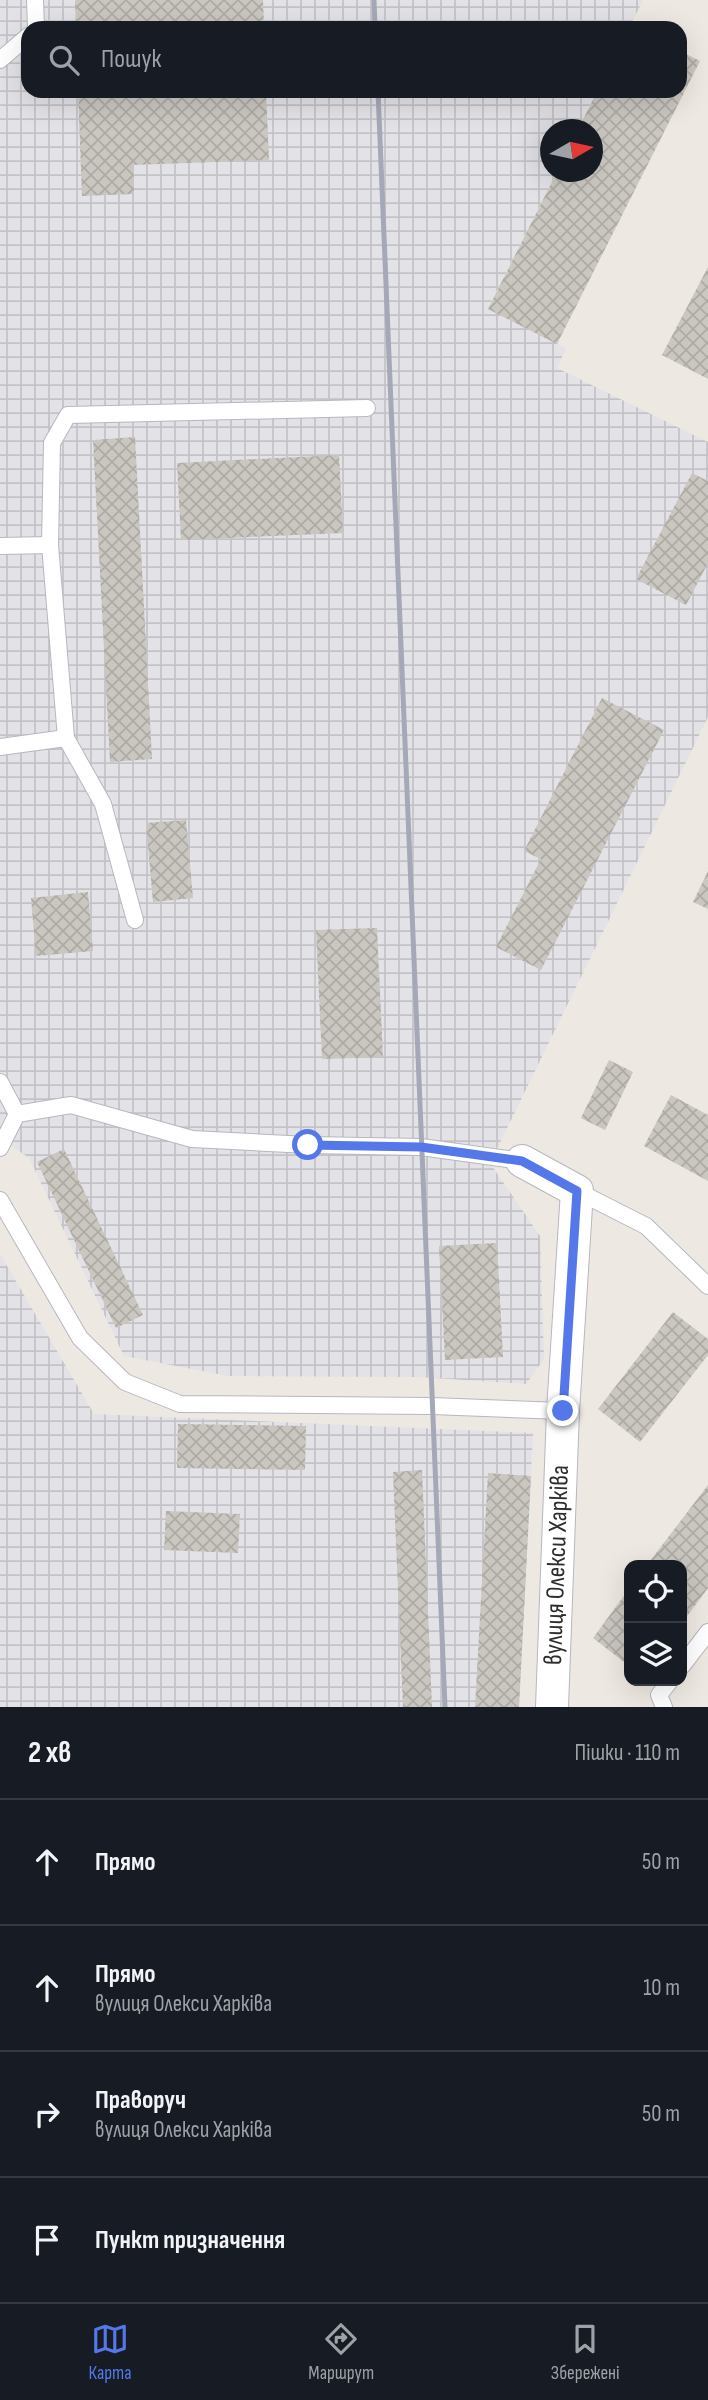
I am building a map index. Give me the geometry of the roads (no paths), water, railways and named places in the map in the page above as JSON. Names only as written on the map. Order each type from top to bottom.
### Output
[{"type":"street","points":[[522,1161],[577,1191]]},
{"type":"street","name":"вулиця Олекси Харківа","points":[[552,1707],[563,1411],[577,1191]]},
{"type":"lane","points":[[35,0],[36,21]]},
{"type":"lane","points":[[0,60],[21,42]]},
{"type":"lane","points":[[135,920],[103,804],[66,738],[50,545],[52,443],[68,415],[367,408]]},
{"type":"lane","points":[[0,546],[50,545]]},
{"type":"lane","points":[[0,747],[66,738]]},
{"type":"lane","points":[[0,1082],[17,1114]]},
{"type":"lane","points":[[17,1114],[71,1105],[192,1139],[421,1147],[522,1161]]},
{"type":"lane","points":[[0,1148],[17,1114]]},
{"type":"lane","points":[[577,1191],[646,1226],[708,1286]]},
{"type":"lane","points":[[0,1200],[80,1338],[125,1382],[180,1404],[432,1406],[563,1411]]},
{"type":"lane","points":[[687,1659],[708,1632]]},
{"type":"lane","points":[[664,1707],[659,1695],[666,1686]]},
{"type":"railway","points":[[374,0],[375,21]]},
{"type":"railway","points":[[378,98],[445,1707]]}]
